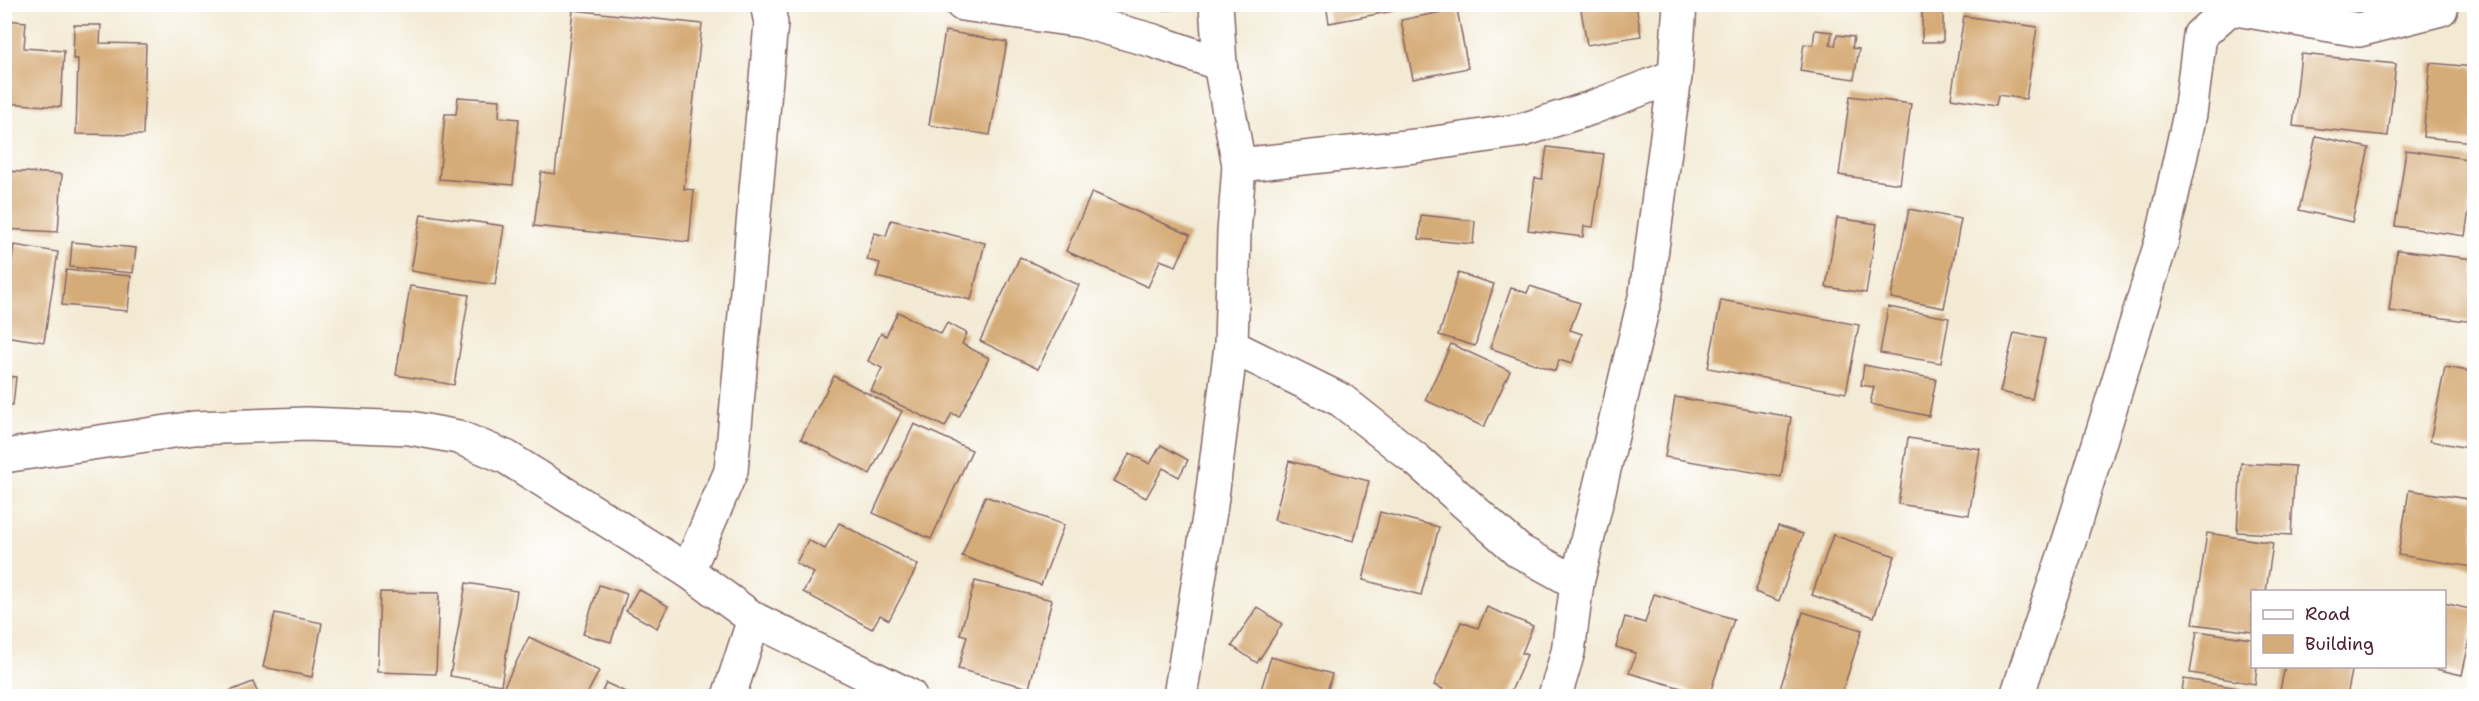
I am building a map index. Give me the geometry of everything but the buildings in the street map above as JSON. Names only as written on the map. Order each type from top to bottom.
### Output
[{"type":"street","points":[[688,571],[731,471],[771,23],[767,4]]},
{"type":"street","points":[[962,4],[1082,21],[1154,41],[1220,64]]},
{"type":"street","points":[[1180,696],[1211,505],[1231,346],[1234,233],[1239,165],[1220,64],[1216,4]]},
{"type":"street","points":[[1555,696],[1568,652],[1577,583],[1646,293],[1674,76],[1680,4]]},
{"type":"street","points":[[2017,696],[2162,240],[2190,114],[2200,35],[2230,8],[2359,30],[2441,9]]},
{"type":"street","points":[[1239,165],[1415,146],[1523,130],[1591,108],[1674,76]]},
{"type":"street","points":[[1231,346],[1341,400],[1418,461],[1518,550],[1577,583]]},
{"type":"street","points":[[4,456],[194,428],[307,424],[410,428],[458,436],[506,457],[688,571],[754,619],[910,696]]},
{"type":"street","points":[[729,696],[754,619]]}]
